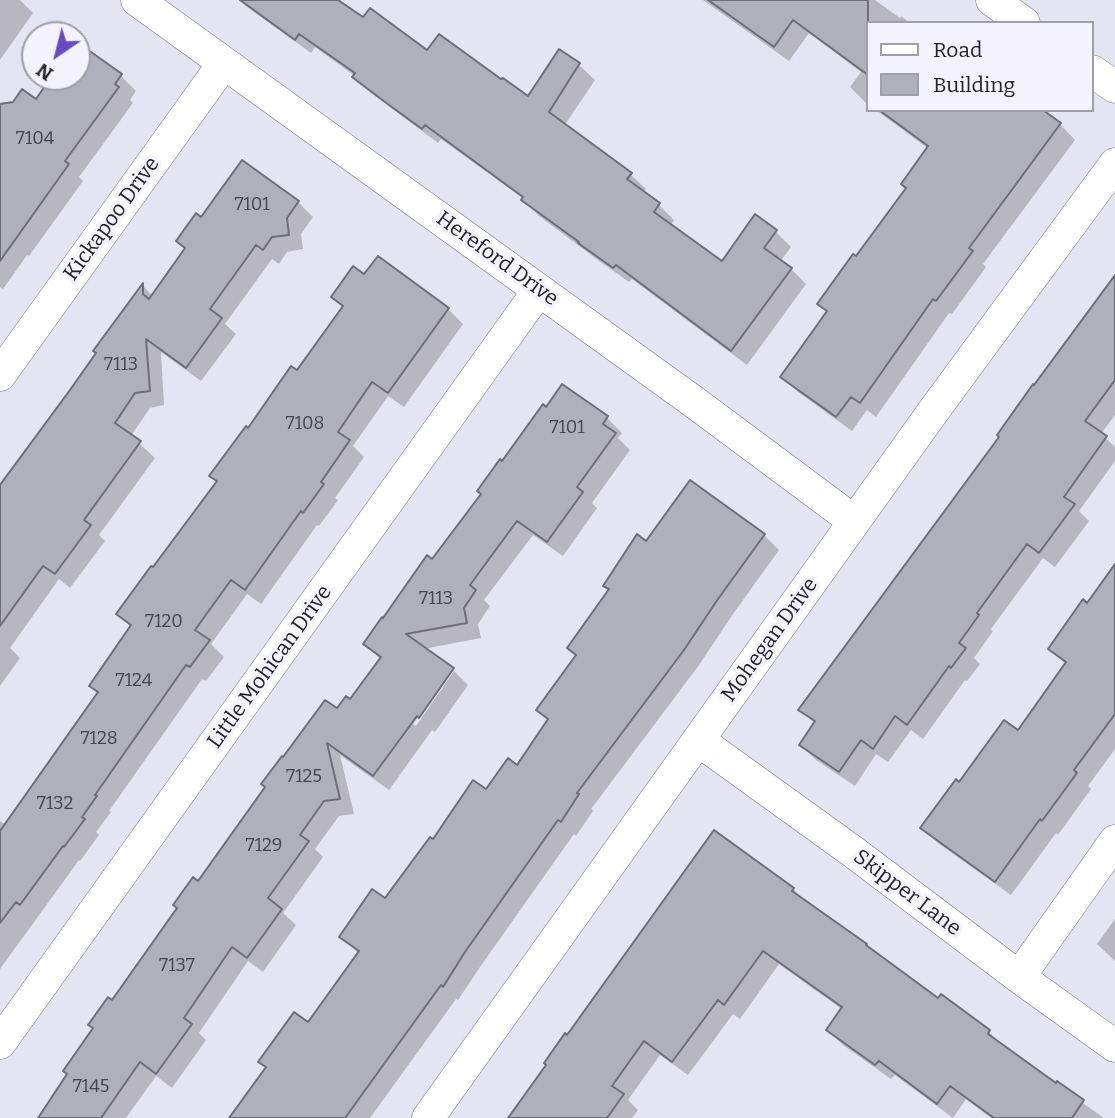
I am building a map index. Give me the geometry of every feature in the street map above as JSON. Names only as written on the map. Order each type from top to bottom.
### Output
[{"type":"street","name":"Hereford Drive","points":[[137,0],[855,521]]},
{"type":"street","points":[[992,0],[1021,21]]},
{"type":"street","name":"Kickapoo Drive","points":[[0,375],[224,63]]},
{"type":"street","points":[[1094,72],[1115,87]]},
{"type":"street","name":"Mohegan Drive","points":[[428,1118],[932,413],[1115,164]]},
{"type":"street","name":"Little Mohican Drive","points":[[0,1043],[540,290]]},
{"type":"street","name":"Skipper Lane","points":[[698,740],[1115,1046]]},
{"type":"street","points":[[1019,977],[1115,841]]},
{"type":"building","points":[[240,0],[338,0],[363,17],[370,8],[427,50],[439,34],[528,96],[559,49],[580,63],[549,112],[632,173],[627,179],[660,203],[654,212],[722,261],[755,214],[777,230],[764,248],[792,268],[731,351],[616,265],[613,268],[578,243],[521,200],[523,197],[425,125],[422,129],[389,105],[352,77],[355,73],[299,34],[295,40]]},
{"type":"building","points":[[708,0],[868,0],[866,74],[793,20],[774,47]]},
{"type":"building","points":[[91,52],[122,74],[115,84],[119,87],[65,161],[69,164],[0,261],[0,104],[13,102],[21,90],[36,99],[41,91],[91,91]]},
{"type":"building","points":[[882,112],[1046,112],[1061,123],[969,248],[973,251],[936,301],[933,299],[860,403],[851,397],[836,417],[780,377],[827,311],[817,304],[906,188],[901,184],[928,146]]},
{"type":"building","points":[[242,160],[299,201],[287,218],[289,235],[272,237],[263,250],[256,245],[210,309],[222,318],[186,368],[146,339],[150,391],[135,393],[115,423],[141,441],[84,520],[91,525],[55,574],[43,566],[0,626],[0,485],[70,390],[96,353],[93,351],[143,283],[143,294],[149,299],[185,248],[176,241],[196,213],[201,217]]},
{"type":"building","points":[[378,256],[449,308],[388,393],[372,382],[338,432],[350,440],[321,482],[324,484],[303,513],[301,511],[245,590],[231,580],[195,630],[210,640],[190,667],[186,665],[95,795],[97,796],[82,817],[85,819],[20,905],[16,902],[0,923],[0,831],[98,692],[89,686],[131,625],[116,614],[217,481],[209,476],[246,426],[248,428],[291,366],[297,370],[343,306],[331,297],[353,266],[364,274]]},
{"type":"building","points":[[1115,275],[1115,380],[1085,421],[1107,436],[1064,497],[1075,504],[1039,553],[1027,544],[977,613],[979,615],[959,643],[966,648],[951,668],[949,666],[907,725],[895,716],[873,749],[861,740],[839,772],[799,745],[815,721],[798,710]]},
{"type":"building","points":[[562,384],[608,416],[603,424],[616,433],[577,487],[583,492],[547,542],[517,521],[470,585],[476,590],[464,608],[467,623],[406,634],[454,668],[373,776],[327,743],[340,799],[324,801],[300,835],[309,841],[268,898],[282,909],[247,958],[232,947],[184,1018],[192,1024],[156,1074],[140,1062],[101,1118],[38,1118],[67,1074],[63,1071],[93,1028],[88,1025],[108,997],[112,1000],[177,908],[173,905],[193,877],[198,881],[265,787],[261,784],[325,700],[337,708],[346,696],[350,699],[381,657],[363,644],[427,555],[432,559],[481,494],[477,491],[500,459],[502,461],[543,404],[546,407]]},
{"type":"building","points":[[690,480],[765,534],[684,650],[577,793],[579,794],[561,822],[558,820],[443,987],[441,985],[345,1118],[229,1118],[266,1067],[258,1062],[294,1012],[308,1022],[359,951],[339,937],[372,889],[385,898],[430,837],[433,839],[473,780],[486,789],[508,758],[517,765],[548,719],[536,710],[576,655],[567,648],[609,589],[603,586],[637,534],[646,541]]},
{"type":"building","points":[[1115,564],[1115,714],[1074,770],[1077,773],[995,882],[920,828],[956,779],[959,782],[1004,720],[1018,730],[1066,662],[1048,649],[1083,599],[1087,603]]},
{"type":"building","points":[[714,830],[938,998],[941,994],[990,1030],[988,1034],[1084,1100],[1072,1118],[994,1118],[950,1086],[937,1104],[879,1061],[875,1065],[826,1030],[842,1007],[763,951],[724,1005],[718,1000],[672,1062],[644,1041],[612,1086],[624,1094],[607,1118],[508,1118],[565,1033],[567,1035]]}]
